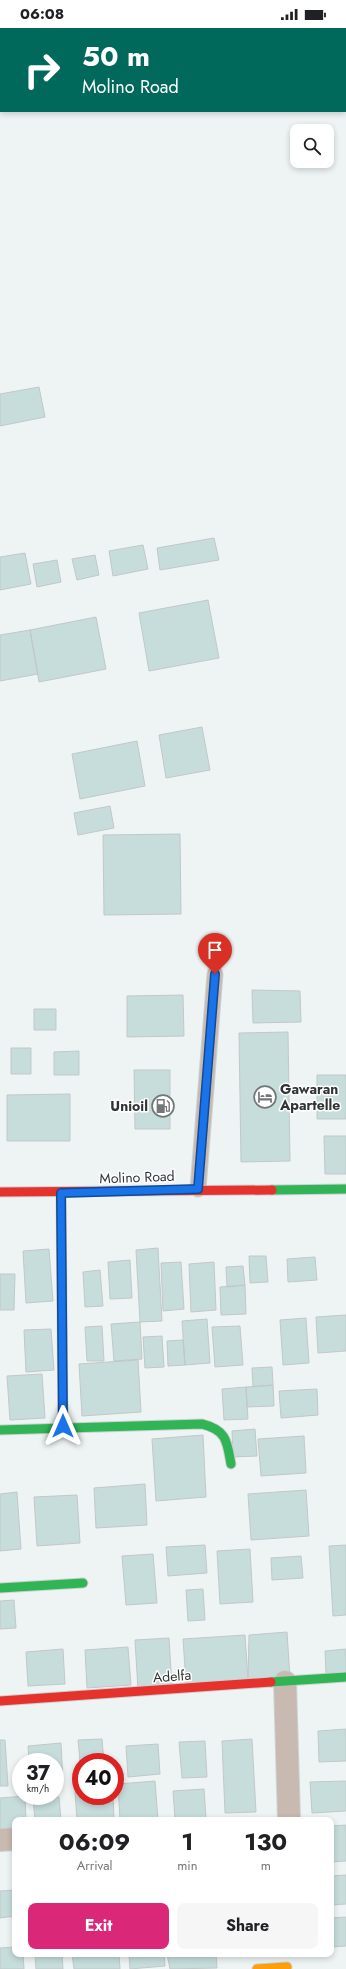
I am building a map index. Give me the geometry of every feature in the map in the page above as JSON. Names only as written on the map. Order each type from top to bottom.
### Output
[{"type":"street","name":"Molino Road","points":[[0,1192],[61,1193],[198,1189],[346,1189]]},
{"type":"street","points":[[61,1193],[63,1426]]},
{"type":"street","points":[[0,1430],[63,1426],[212,1425],[223,1433],[227,1440],[231,1464]]},
{"type":"street","points":[[0,1588],[83,1583]]},
{"type":"street","name":"Adelfa","points":[[0,1701],[346,1677]]},
{"type":"street","points":[[284,1817],[285,1682]]},
{"type":"street","points":[[0,1840],[12,1838]]},
{"type":"street","points":[[257,1969],[287,1963]]},
{"type":"lane","points":[[198,1189],[215,974]]},
{"type":"building","points":[[39,387],[45,417],[0,426],[0,394]]},
{"type":"building","points":[[214,538],[219,560],[160,570],[157,548]]},
{"type":"building","points":[[143,545],[148,569],[113,576],[109,551]]},
{"type":"building","points":[[25,553],[31,584],[0,590],[0,557]]},
{"type":"building","points":[[95,555],[99,575],[77,580],[72,559]]},
{"type":"building","points":[[57,560],[61,582],[37,587],[33,564]]},
{"type":"building","points":[[208,600],[219,658],[149,671],[139,613]]},
{"type":"building","points":[[96,617],[106,669],[39,682],[30,630]]},
{"type":"building","points":[[30,630],[38,674],[0,681],[0,635]]},
{"type":"building","points":[[202,727],[210,770],[166,778],[159,735]]},
{"type":"building","points":[[137,741],[145,786],[80,799],[72,754]]},
{"type":"building","points":[[110,806],[114,828],[78,835],[74,813]]},
{"type":"building","points":[[180,834],[181,914],[104,915],[103,835]]},
{"type":"building","points":[[252,990],[300,991],[301,1022],[253,1023]]},
{"type":"building","points":[[183,995],[184,1036],[127,1037],[127,996]]},
{"type":"building","points":[[34,1009],[56,1009],[56,1030],[34,1030]]},
{"type":"building","name":"Gawaran Apartelle","points":[[288,1032],[290,1161],[241,1162],[239,1033]]},
{"type":"building","points":[[11,1048],[31,1048],[31,1074],[11,1074]]},
{"type":"building","points":[[79,1051],[79,1075],[54,1075],[54,1052]]},
{"type":"building","points":[[134,1070],[170,1070],[170,1129],[135,1129]]},
{"type":"building","points":[[317,1075],[346,1075],[346,1119],[317,1119]]},
{"type":"building","points":[[70,1094],[70,1141],[7,1141],[7,1095]]},
{"type":"building","points":[[324,1136],[346,1136],[346,1174],[325,1174]]},
{"type":"building","points":[[158,1248],[162,1321],[140,1322],[136,1250]]},
{"type":"building","points":[[49,1249],[53,1301],[26,1303],[23,1251]]},
{"type":"building","points":[[249,1256],[266,1256],[268,1282],[250,1283]]},
{"type":"building","points":[[315,1257],[317,1280],[288,1282],[287,1259]]},
{"type":"building","points":[[130,1260],[132,1298],[110,1299],[108,1262]]},
{"type":"building","points":[[181,1262],[184,1309],[163,1311],[161,1263]]},
{"type":"building","points":[[214,1262],[216,1310],[191,1312],[189,1264]]},
{"type":"building","points":[[243,1266],[245,1285],[227,1287],[226,1267]]},
{"type":"building","points":[[100,1270],[103,1306],[85,1307],[83,1272]]},
{"type":"building","points":[[0,1274],[15,1274],[14,1310],[0,1310]]},
{"type":"building","points":[[245,1285],[246,1314],[221,1315],[220,1287]]},
{"type":"building","points":[[346,1315],[346,1351],[318,1353],[316,1317]]},
{"type":"building","points":[[306,1318],[309,1363],[283,1365],[280,1320]]},
{"type":"building","points":[[207,1319],[210,1363],[185,1365],[182,1321]]},
{"type":"building","points":[[140,1322],[142,1359],[114,1361],[111,1324]]},
{"type":"building","points":[[102,1326],[104,1361],[87,1361],[85,1327]]},
{"type":"building","points":[[240,1326],[243,1365],[215,1367],[212,1327]]},
{"type":"building","points":[[51,1329],[54,1370],[26,1372],[24,1330]]},
{"type":"building","points":[[162,1336],[164,1367],[145,1368],[143,1337]]},
{"type":"building","points":[[183,1340],[185,1365],[168,1366],[167,1341]]},
{"type":"building","points":[[138,1360],[141,1412],[82,1416],[79,1364]]},
{"type":"building","points":[[272,1367],[273,1385],[253,1387],[252,1368]]},
{"type":"building","points":[[42,1374],[45,1418],[10,1420],[7,1376]]},
{"type":"building","points":[[273,1385],[274,1406],[247,1407],[246,1387]]},
{"type":"building","points":[[246,1387],[248,1419],[224,1420],[222,1389]]},
{"type":"building","points":[[317,1389],[318,1415],[281,1418],[279,1391]]},
{"type":"building","points":[[255,1429],[257,1456],[233,1457],[232,1431]]},
{"type":"building","points":[[203,1435],[206,1497],[156,1501],[152,1439]]},
{"type":"building","points":[[304,1436],[306,1473],[261,1476],[258,1439]]},
{"type":"building","points":[[145,1484],[147,1525],[96,1528],[94,1488]]},
{"type":"building","points":[[306,1490],[309,1536],[251,1540],[248,1494]]},
{"type":"building","points":[[17,1492],[21,1549],[0,1551],[0,1494]]},
{"type":"building","points":[[77,1495],[80,1543],[37,1546],[34,1497]]},
{"type":"building","points":[[205,1545],[207,1573],[168,1576],[166,1547]]},
{"type":"building","points":[[346,1545],[346,1615],[333,1616],[329,1546]]},
{"type":"building","points":[[250,1549],[253,1602],[220,1604],[217,1551]]},
{"type":"building","points":[[153,1554],[157,1603],[126,1605],[122,1556]]},
{"type":"building","points":[[301,1556],[303,1578],[272,1580],[271,1558]]},
{"type":"building","points":[[203,1589],[205,1620],[188,1621],[186,1590]]},
{"type":"building","points":[[14,1600],[16,1628],[0,1629],[0,1601]]},
{"type":"building","points":[[287,1632],[290,1678],[248,1679],[249,1635]]},
{"type":"building","points":[[245,1635],[248,1679],[186,1683],[183,1639]]},
{"type":"building","points":[[169,1638],[172,1687],[138,1690],[135,1640]]},
{"type":"building","points":[[128,1647],[131,1685],[87,1688],[85,1650]]},
{"type":"building","points":[[63,1649],[65,1684],[28,1686],[26,1652]]},
{"type":"building","points":[[346,1649],[346,1673],[326,1674],[325,1651]]},
{"type":"building","points":[[346,1729],[346,1761],[319,1762],[318,1731]]},
{"type":"building","points":[[102,1739],[103,1753],[79,1753],[78,1740]]},
{"type":"building","points":[[252,1739],[256,1812],[225,1813],[222,1741]]},
{"type":"building","points":[[0,1740],[5,1740],[8,1786],[0,1786]]},
{"type":"building","points":[[205,1741],[207,1777],[182,1778],[179,1742]]},
{"type":"building","points":[[61,1743],[62,1753],[28,1753],[28,1746]]},
{"type":"building","points":[[158,1744],[160,1774],[128,1777],[126,1746]]},
{"type":"building","points":[[155,1781],[158,1817],[120,1817],[119,1805],[124,1805],[124,1784]]},
{"type":"building","points":[[346,1781],[346,1811],[312,1813],[310,1782]]},
{"type":"building","points":[[204,1789],[206,1817],[175,1817],[173,1791]]},
{"type":"building","points":[[12,1797],[12,1805],[25,1805],[26,1817],[12,1817],[12,1836],[0,1837],[0,1798]]},
{"type":"building","points":[[34,1805],[60,1805],[61,1817],[35,1817]]},
{"type":"building","points":[[76,1805],[113,1805],[114,1817],[77,1817]]},
{"type":"building","points":[[346,1825],[346,1861],[334,1862],[334,1826]]},
{"type":"building","points":[[346,1875],[346,1904],[334,1905],[334,1876]]},
{"type":"building","points":[[12,1890],[12,1916],[0,1918],[0,1891]]},
{"type":"building","points":[[346,1917],[346,1946],[334,1947],[334,1918]]},
{"type":"building","points":[[12,1947],[12,1957],[23,1957],[24,1969],[0,1969],[0,1948]]},
{"type":"building","points":[[35,1957],[62,1957],[63,1969],[36,1969]]},
{"type":"building","points":[[72,1957],[119,1957],[120,1969],[74,1969]]},
{"type":"building","points":[[129,1957],[164,1957],[165,1966],[130,1969]]},
{"type":"building","points":[[168,1957],[216,1957],[217,1968],[170,1969]]},
{"type":"traffic: fast","points":[[272,1190],[346,1189]]},
{"type":"traffic: fast","points":[[61,1193],[63,1426]]},
{"type":"traffic: fast","points":[[0,1430],[202,1424],[221,1433],[227,1443],[231,1464]]},
{"type":"traffic: fast","points":[[0,1588],[83,1583]]},
{"type":"traffic: fast","points":[[271,1682],[346,1677]]},
{"type":"traffic: slow","points":[[257,1969],[287,1967]]},
{"type":"traffic: jam","points":[[0,1192],[272,1190]]},
{"type":"traffic: jam","points":[[0,1701],[271,1682]]},
{"type":"place","name":"Gawaran Apartelle","points":[[265,1097]]},
{"type":"place","name":"Unioil","points":[[163,1106]]},
{"type":"route","points":[[63,1426],[61,1193],[198,1189],[215,974]]}]
